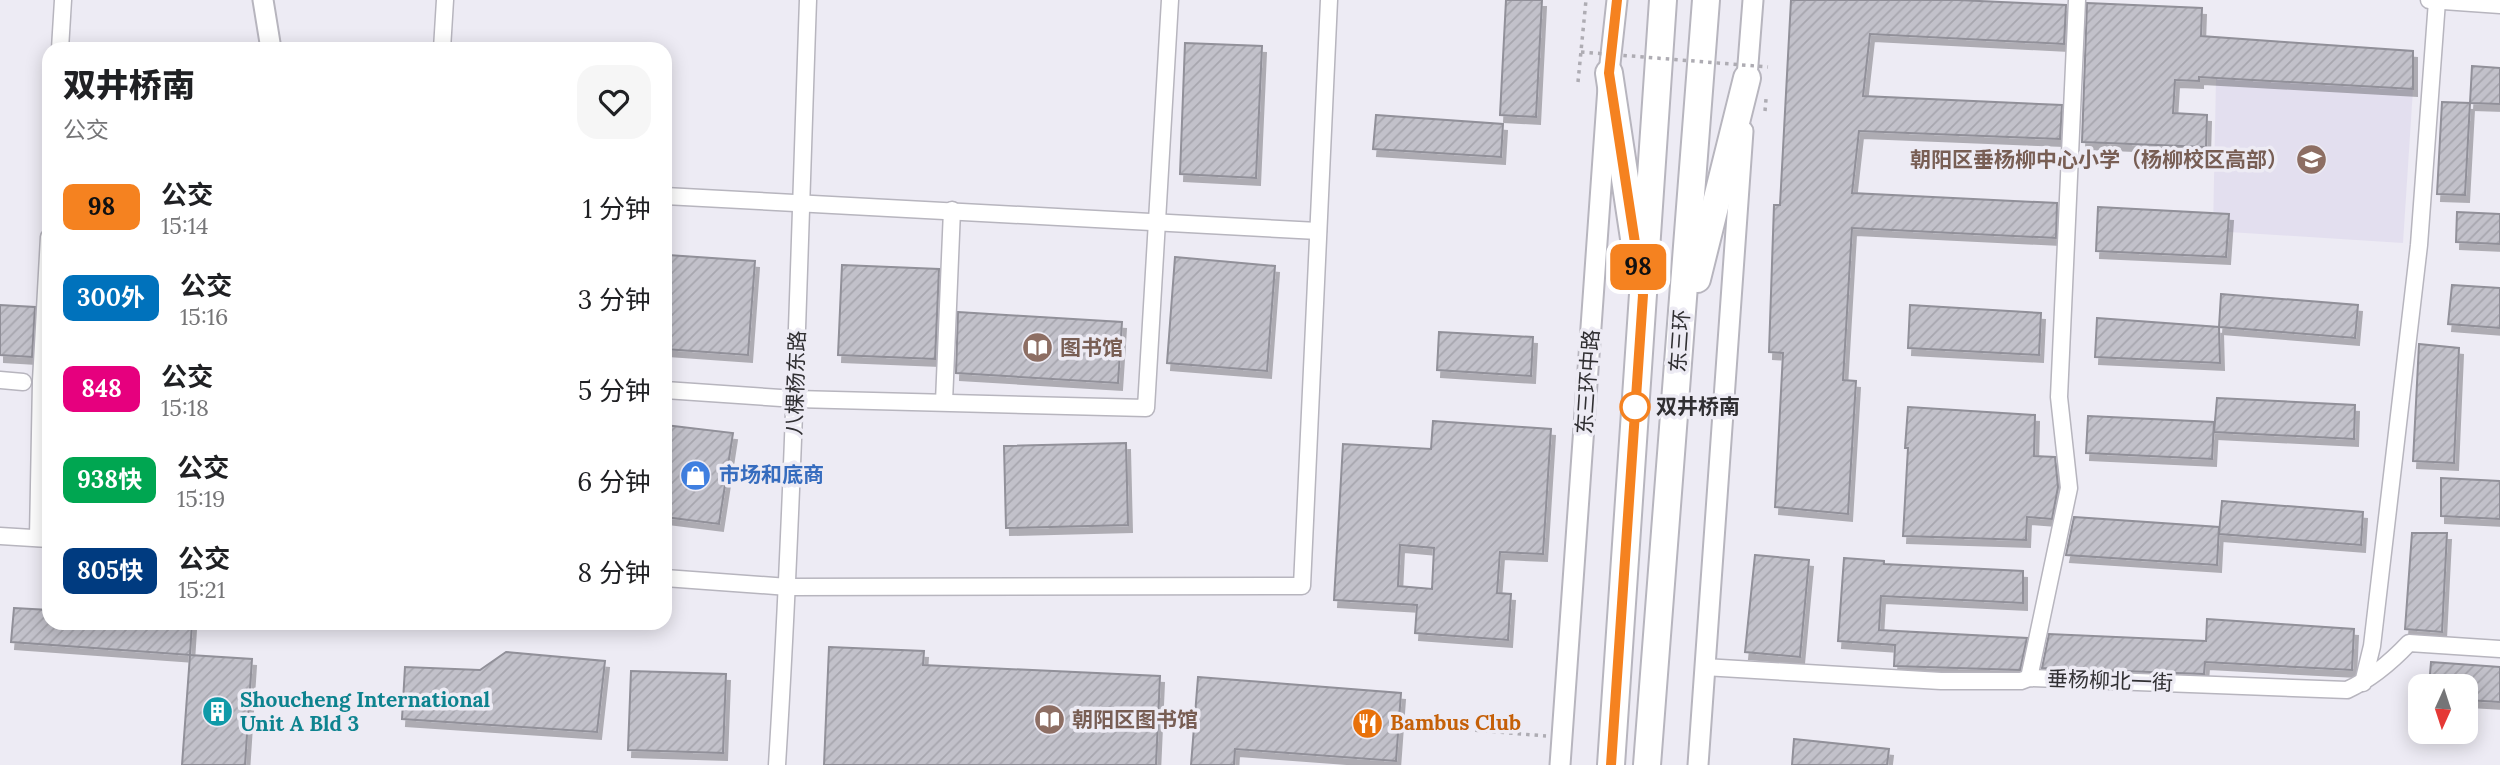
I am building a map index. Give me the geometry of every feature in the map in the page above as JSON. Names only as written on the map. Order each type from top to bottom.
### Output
[{"type":"highway","name":"东三环","points":[[1611,765],[1663,0]]},
{"type":"highway","name":"东三环","points":[[1647,765],[1706,0]]},
{"type":"highway","points":[[1609,73],[1643,295]]},
{"type":"highway","points":[[1679,352],[1757,73]]},
{"type":"street","points":[[60,42],[62,0]]},
{"type":"street","points":[[263,0],[270,42]]},
{"type":"street","points":[[442,42],[445,0]]},
{"type":"street","name":"八棵杨东路","points":[[777,765],[796,399],[808,0]]},
{"type":"street","points":[[672,390],[796,399],[1146,408],[1170,0]]},
{"type":"street","points":[[672,579],[788,587],[1302,586],[1329,0]]},
{"type":"street","name":"东三环中路","points":[[1560,765],[1609,73],[1617,0]]},
{"type":"street","points":[[1698,765],[1704,667],[1757,73],[1753,0]]},
{"type":"street","points":[[2029,678],[2069,488],[2059,397],[2077,0]]},
{"type":"street","points":[[2427,0],[2500,5]]},
{"type":"street","points":[[2363,683],[2372,646],[2419,245],[2437,1]]},
{"type":"street","points":[[672,196],[1318,232]]},
{"type":"street","points":[[944,402],[952,210]]},
{"type":"street","points":[[42,363],[42,460]]},
{"type":"street","points":[[0,380],[23,382]]},
{"type":"street","points":[[0,536],[42,538]]},
{"type":"street","name":"垂杨柳北一街","points":[[1704,667],[1941,681],[2021,681],[2029,678],[2347,690],[2363,683],[2394,659],[2409,643],[2500,649]]},
{"type":"path","points":[[1578,82],[1587,0]]},
{"type":"path","points":[[1581,52],[1757,73]]},
{"type":"path","points":[[1399,724],[1562,738]]},
{"type":"shaded area","name":"朝阳区垂杨柳中心小学（杨柳校区高部）","points":[[2216,78],[2413,89],[2403,243],[2213,231]]},
{"type":"building","points":[[1506,0],[1542,0],[1536,117],[1500,115]]},
{"type":"building","points":[[1791,0],[1958,0],[2066,5],[2064,44],[1870,34],[1863,96],[2062,105],[2060,139],[1859,131],[1852,193],[2057,203],[2056,238],[1852,228],[1843,380],[1856,381],[1848,514],[1775,507],[1783,353],[1769,352],[1774,205],[1780,205]]},
{"type":"building","points":[[2087,3],[2202,8],[2201,36],[2413,51],[2413,89],[2199,77],[2199,81],[2175,80],[2173,113],[2207,115],[2206,147],[2082,142]]},
{"type":"building","points":[[1185,43],[1262,46],[1256,178],[1180,174]]},
{"type":"building","points":[[2472,66],[2500,68],[2500,104],[2470,103]]},
{"type":"building","points":[[2442,102],[2470,103],[2465,195],[2437,194]]},
{"type":"building","points":[[1376,115],[1503,124],[1501,157],[1373,149]]},
{"type":"building","points":[[2098,207],[2229,214],[2226,257],[2096,251]]},
{"type":"building","points":[[2457,212],[2500,214],[2500,244],[2456,242]]},
{"type":"building","points":[[672,255],[755,261],[748,355],[672,350]]},
{"type":"building","points":[[1175,257],[1275,266],[1267,371],[1167,363]]},
{"type":"building","points":[[842,265],[939,269],[935,359],[838,355]]},
{"type":"building","points":[[2452,285],[2500,288],[2500,328],[2448,324]]},
{"type":"building","points":[[2221,294],[2358,305],[2355,338],[2219,327]]},
{"type":"building","points":[[0,305],[35,307],[32,357],[0,355]]},
{"type":"building","points":[[1910,305],[2041,313],[2039,355],[1908,348]]},
{"type":"building","name":"图书馆","points":[[958,312],[1122,322],[1118,383],[956,373]]},
{"type":"building","points":[[2097,318],[2219,327],[2220,363],[2095,357]]},
{"type":"building","points":[[1439,332],[1533,337],[1531,376],[1437,370]]},
{"type":"building","points":[[2419,344],[2459,348],[2454,463],[2413,461]]},
{"type":"building","points":[[2217,398],[2355,405],[2354,439],[2214,432]]},
{"type":"building","points":[[1908,407],[2035,415],[2034,456],[2055,457],[2058,487],[2052,519],[2027,517],[2026,540],[1903,536]]},
{"type":"building","points":[[2088,416],[2214,422],[2212,459],[2086,453]]},
{"type":"building","points":[[1433,421],[1551,429],[1543,554],[1500,552],[1497,593],[1511,594],[1508,640],[1415,633],[1417,605],[1334,600],[1343,444],[1431,449]],"holes":[[[1400,545],[1434,548],[1432,589],[1398,586]]]},
{"type":"building","name":"市场和底商","points":[[672,426],[733,433],[719,524],[672,518]]},
{"type":"building","points":[[1126,443],[1128,525],[1006,528],[1004,446]]},
{"type":"building","points":[[2441,478],[2500,481],[2500,519],[2441,516]]},
{"type":"building","points":[[2222,501],[2363,512],[2361,545],[2219,534]]},
{"type":"building","points":[[2074,517],[2219,527],[2217,565],[2066,555]]},
{"type":"building","points":[[2412,533],[2447,533],[2442,632],[2405,629]]},
{"type":"building","points":[[1755,555],[1809,560],[1800,657],[1745,652]]},
{"type":"building","points":[[1844,558],[1884,561],[1884,564],[2023,571],[2023,603],[1881,596],[1879,630],[2027,638],[2020,670],[1894,666],[1895,645],[1838,641]]},
{"type":"building","name":"Shoucheng International Unit A Bld 3","points":[[14,608],[42,610],[42,630],[192,630],[190,655],[11,642]]},
{"type":"building","points":[[2207,619],[2354,629],[2352,670],[2205,662],[2204,674],[2042,668],[2049,634],[2206,641]]},
{"type":"building","name":"朝阳区图书馆","points":[[829,647],[924,651],[923,665],[1160,676],[1156,765],[824,765]]},
{"type":"building","points":[[506,652],[605,661],[597,732],[402,719],[405,667],[480,670]]},
{"type":"building","name":"Shoucheng International Unit A Bld 3","points":[[190,655],[252,659],[245,765],[182,765]]},
{"type":"building","points":[[2431,662],[2500,667],[2500,702],[2478,701],[2478,674],[2430,674]]},
{"type":"building","points":[[631,671],[726,674],[723,753],[628,750]]},
{"type":"building","points":[[1198,677],[1401,693],[1396,761],[1235,749],[1234,765],[1191,765]]},
{"type":"building","points":[[1794,739],[1889,749],[1887,765],[1792,765]]},
{"type":"bus line","name":"98","points":[[1611,765],[1643,295],[1609,73],[1617,0]]},
{"type":"place","name":"朝阳区垂杨柳中心小学（杨柳校区高部）","points":[[2311,160]]},
{"type":"place","name":"图书馆","points":[[1037,348]]},
{"type":"place","name":"双井桥南","points":[[1635,407]]},
{"type":"place","name":"市场和底商","points":[[696,475]]},
{"type":"place","name":"Shoucheng International Unit A Bld 3","points":[[217,712]]},
{"type":"place","name":"朝阳区图书馆","points":[[1049,720]]},
{"type":"place","name":"Bambus Club","points":[[1367,723]]}]
